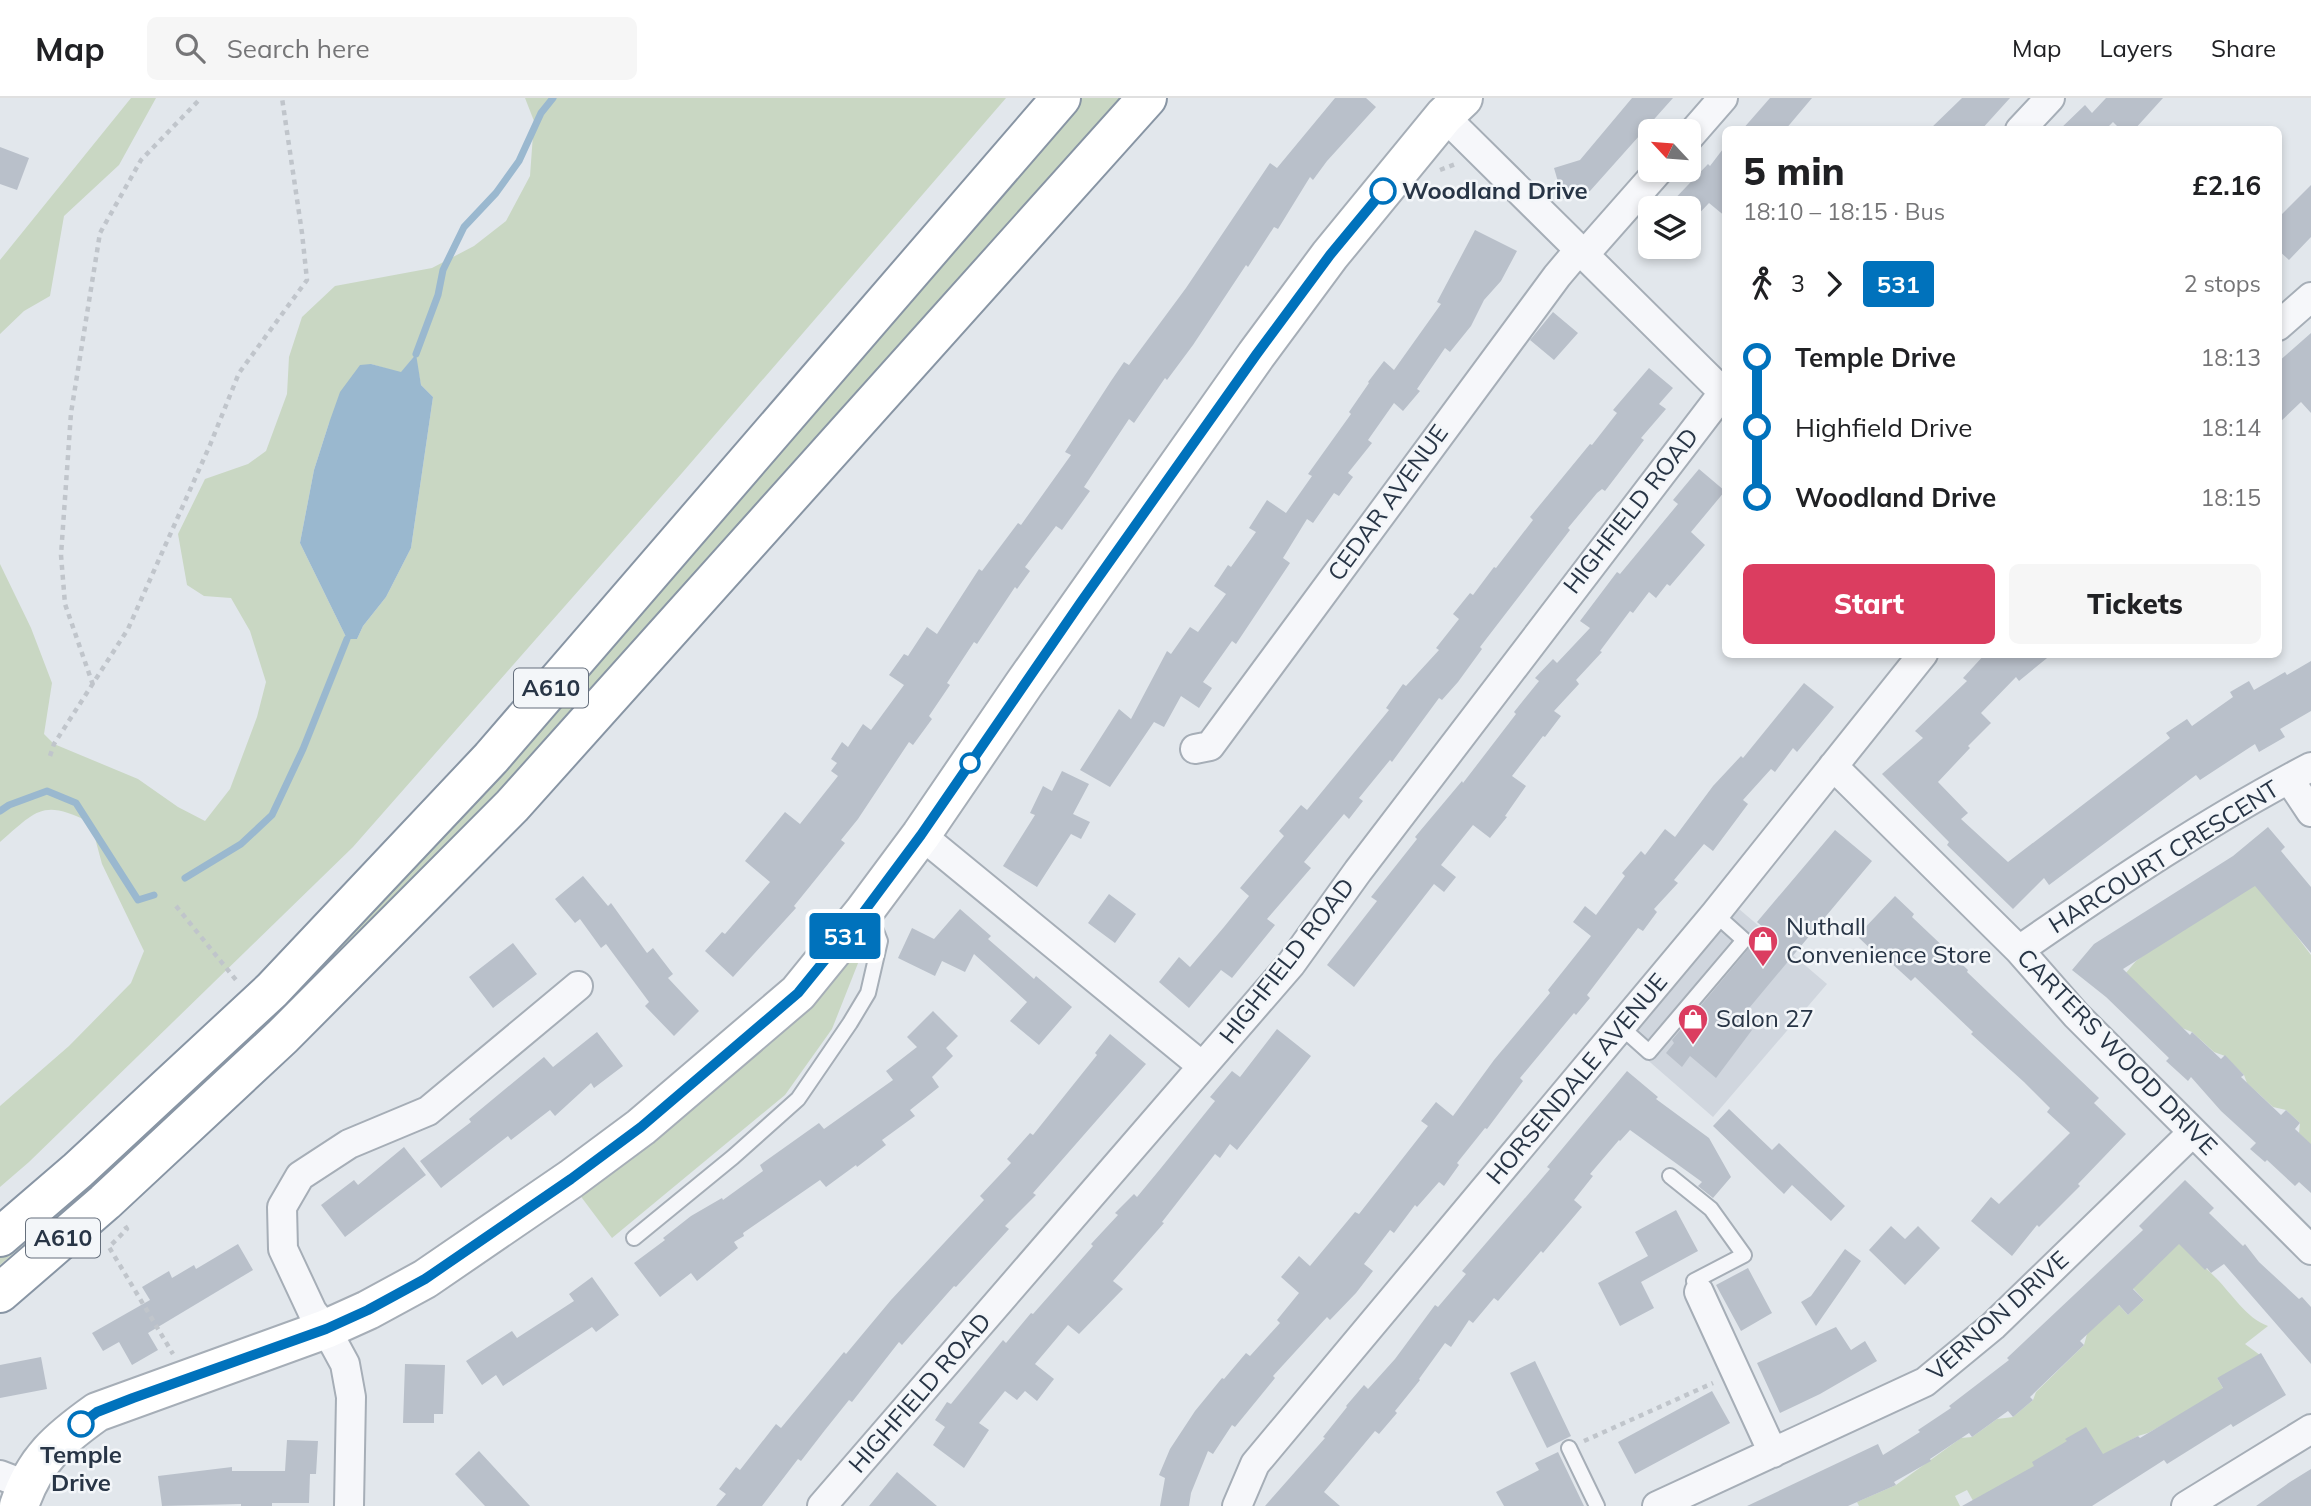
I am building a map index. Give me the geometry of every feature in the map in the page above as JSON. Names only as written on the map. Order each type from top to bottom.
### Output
[{"type":"main road","name":"A610","points":[[0,1237],[78,1170],[272,990],[481,769],[1061,98]]},
{"type":"main road","name":"A610","points":[[0,1293],[105,1202],[282,1037],[512,806],[1147,98]]},
{"type":"main road","points":[[15,1489],[65,1435],[97,1412],[326,1329],[425,1279],[571,1179],[641,1127],[798,993],[867,908],[921,835],[1078,607],[1330,255],[1454,107]]},
{"type":"street","points":[[1701,123],[1723,98]]},
{"type":"street","points":[[2024,126],[2050,98]]},
{"type":"street","points":[[1454,107],[1582,252],[1722,392]]},
{"type":"street","name":"CEDAR AVENUE","points":[[1195,749],[1210,746],[1557,276],[1649,182]]},
{"type":"street","points":[[2282,322],[2311,297]]},
{"type":"street","name":"HIGHFIELD ROAD","points":[[822,1506],[1291,964],[1358,871],[1722,397]]},
{"type":"street","name":"HORSENDALE AVENUE","points":[[1237,1506],[1255,1464],[1621,1027],[1920,658]]},
{"type":"street","name":"CARTERS WOOD DRIVE","points":[[1833,766],[2019,950],[2076,1015],[2311,1250]]},
{"type":"street","points":[[2300,773],[2311,812]]},
{"type":"street","name":"HARCOURT CRESCENT","points":[[2019,950],[2216,820],[2300,773]]},
{"type":"street","points":[[921,835],[1202,1066]]},
{"type":"street","points":[[349,1506],[351,1397],[345,1364],[326,1329],[312,1311],[283,1249],[282,1207],[300,1176],[349,1143],[428,1111],[578,986]]},
{"type":"street","name":"VERNON DRIVE","points":[[1657,1506],[1925,1382],[1993,1326],[2193,1132]]},
{"type":"street","points":[[1699,1292],[1773,1453]]},
{"type":"street","points":[[2186,1506],[2311,1429]]},
{"type":"lane","points":[[634,1238],[733,1157],[798,1099],[850,1023],[867,993],[880,941],[867,908]]},
{"type":"lane","points":[[1621,1027],[1649,1052],[1744,940],[1714,914]]},
{"type":"lane","points":[[1670,1176],[1711,1209],[1744,1255],[1693,1281],[1699,1292]]},
{"type":"lane","points":[[1569,1448],[1597,1506]]},
{"type":"path","points":[[93,686],[65,604],[61,555],[71,413],[100,233],[141,160],[201,98]]},
{"type":"path","points":[[50,756],[54,744],[128,629],[239,373],[307,281],[282,98]]},
{"type":"path","points":[[176,906],[233,974]]},
{"type":"path","points":[[105,1202],[127,1229],[109,1247],[188,1379]]},
{"type":"path","points":[[1569,1448],[1736,1372]]},
{"type":"shaded area","points":[[1739,909],[1827,984],[1713,1117],[1628,1043]]},
{"type":"green space","points":[[131,98],[156,98],[119,165],[64,216],[50,296],[24,311],[0,334],[0,260]]},
{"type":"green space","points":[[525,98],[1006,98],[682,473],[353,847],[29,1162],[0,1187],[0,1106],[69,1046],[131,983],[144,951],[102,864],[91,823],[62,811],[42,811],[33,815],[0,842],[0,564],[31,628],[52,683],[44,734],[54,744],[138,779],[178,807],[205,821],[230,789],[257,717],[266,682],[250,631],[231,598],[204,596],[187,585],[178,534],[205,479],[248,464],[266,451],[287,394],[289,357],[302,317],[335,286],[432,268],[474,246],[506,221],[530,176],[534,121]],"holes":[[[415,355],[421,385],[433,397],[411,548],[386,597],[363,626],[357,639],[347,639],[300,543],[314,470],[329,423],[371,364],[401,373]]]},
{"type":"green space","points":[[1080,98],[1127,98],[543,755],[288,1015],[0,1265],[0,1256],[120,1146],[894,316]]},
{"type":"green space","points":[[2267,863],[2286,922],[2311,955],[2311,1145],[2299,1133],[2300,1123],[2286,1110],[2273,1107],[2247,1083],[2244,1075],[2225,1056],[2214,1052],[2192,1032],[2182,1028],[2125,974],[2136,961]]},
{"type":"green space","points":[[863,936],[864,948],[832,1029],[785,1095],[612,1238],[579,1194]]},
{"type":"green space","points":[[2179,1243],[2216,1278],[2246,1312],[2268,1326],[2245,1344],[2264,1358],[2242,1371],[2217,1378],[2224,1390],[2086,1465],[1976,1506],[1967,1490],[1955,1496],[1960,1506],[1859,1506],[1857,1502],[1896,1485],[1961,1438],[1972,1437],[1997,1419],[2013,1417],[2033,1400],[2036,1392],[2084,1345],[2087,1334],[2115,1301],[2128,1315],[2144,1300],[2131,1286]]},
{"type":"water","points":[[416,354],[421,385],[433,397],[411,548],[386,597],[363,626],[357,639],[347,639],[300,543],[314,470],[340,392],[360,365],[371,364],[401,372]]},
{"type":"building","points":[[1335,98],[1366,98],[1376,107],[1313,180],[1310,177],[1278,229],[1274,227],[1248,267],[1246,265],[1167,380],[1165,378],[1134,423],[1129,419],[1084,487],[1090,491],[1062,530],[1056,526],[1025,567],[1030,571],[1017,589],[1015,587],[977,644],[974,642],[929,716],[932,719],[913,745],[909,742],[841,840],[845,843],[794,906],[796,908],[733,977],[705,951],[722,932],[725,934],[770,882],[745,861],[785,812],[800,824],[838,776],[831,771],[837,763],[831,759],[842,742],[848,747],[863,724],[871,730],[904,685],[889,675],[904,654],[908,656],[927,627],[937,634],[979,569],[982,571],[1018,523],[1021,525],[1071,455],[1065,452],[1111,381],[1124,362],[1129,365],[1186,288],[1270,163],[1277,168]]},
{"type":"building","points":[[1632,98],[1673,98],[1654,119],[1638,119],[1638,137],[1590,191],[1563,199],[1554,168],[1580,160]]},
{"type":"building","points":[[1770,98],[1812,98],[1788,126],[1746,126]]},
{"type":"building","points":[[1962,98],[2010,98],[1985,126],[1933,126]]},
{"type":"building","points":[[2106,98],[2163,98],[2138,126],[2117,126],[2113,122],[2109,126],[2063,126],[2085,105],[2092,113]]},
{"type":"building","points":[[0,147],[29,158],[17,190],[0,184]]},
{"type":"building","points":[[1722,150],[1722,214],[1709,203],[1701,211],[1701,196],[1677,196],[1691,182],[1701,182],[1701,171],[1708,164],[1710,166]]},
{"type":"building","points":[[2311,185],[2311,237],[2289,260],[2282,254],[2282,214]]},
{"type":"building","points":[[1475,230],[1517,251],[1501,281],[1484,300],[1471,326],[1450,352],[1445,348],[1417,389],[1420,391],[1403,411],[1394,403],[1368,440],[1372,443],[1348,473],[1353,477],[1339,496],[1334,493],[1313,523],[1307,519],[1283,558],[1290,563],[1236,644],[1232,641],[1203,682],[1212,688],[1199,708],[1181,696],[1164,727],[1154,722],[1110,787],[1080,770],[1119,709],[1131,719],[1167,651],[1171,654],[1190,627],[1198,632],[1226,594],[1214,586],[1256,532],[1249,528],[1267,500],[1286,513],[1312,476],[1308,474],[1351,414],[1349,412],[1368,382],[1384,361],[1394,370],[1441,304],[1437,302]]},
{"type":"building","points":[[1553,312],[1578,333],[1554,360],[1530,340]]},
{"type":"building","points":[[2311,333],[2311,413],[2301,402],[2282,420],[2282,358]]},
{"type":"building","points":[[1649,368],[1673,388],[1659,404],[1666,409],[1641,438],[1644,440],[1605,491],[1602,489],[1597,493],[1568,528],[1570,530],[1480,647],[1482,649],[1458,682],[1442,700],[1439,698],[1392,762],[1390,760],[1359,798],[1363,801],[1349,819],[1344,814],[1304,862],[1311,868],[1267,919],[1275,925],[1232,978],[1221,970],[1189,1008],[1159,982],[1179,957],[1190,967],[1249,896],[1240,888],[1284,836],[1279,831],[1301,805],[1307,810],[1389,710],[1386,708],[1403,684],[1406,686],[1439,650],[1436,648],[1459,619],[1453,614],[1470,593],[1473,595],[1494,567],[1496,568],[1533,520],[1530,517],[1590,444],[1592,445],[1617,413],[1613,410]]},
{"type":"building","points":[[1699,469],[1722,488],[1722,495],[1691,532],[1705,545],[1670,586],[1667,584],[1656,598],[1649,592],[1633,613],[1630,611],[1600,651],[1602,652],[1576,680],[1579,684],[1554,711],[1561,716],[1512,776],[1526,786],[1505,816],[1507,817],[1490,838],[1473,825],[1441,865],[1456,877],[1444,892],[1434,884],[1354,987],[1327,965],[1377,901],[1371,897],[1417,839],[1415,837],[1462,781],[1463,783],[1516,714],[1514,712],[1539,681],[1535,678],[1553,659],[1557,663],[1590,628],[1580,621],[1617,572],[1620,574],[1678,504],[1673,500]]},
{"type":"building","points":[[1981,658],[2047,658],[2019,681],[2016,677],[1981,713],[1991,723],[1938,782],[1968,813],[1961,819],[2008,862],[2170,738],[2166,733],[2187,719],[2192,726],[2233,697],[2230,692],[2249,681],[2254,690],[2311,661],[2311,711],[2280,729],[2285,737],[2259,752],[2255,744],[2200,780],[2196,775],[2049,885],[2044,878],[2013,909],[1947,845],[1949,842],[1882,774],[1923,738],[1915,731],[1967,681],[1963,678]]},
{"type":"building","points":[[1804,683],[1834,707],[1797,752],[1793,748],[1775,772],[1771,769],[1743,800],[1748,804],[1713,851],[1704,844],[1674,880],[1678,883],[1654,909],[1657,912],[1643,931],[1638,928],[1587,995],[1590,998],[1576,1015],[1574,1013],[1520,1078],[1523,1081],[1457,1163],[1459,1165],[1444,1186],[1439,1182],[1417,1207],[1415,1205],[1394,1233],[1390,1230],[1364,1264],[1373,1271],[1356,1293],[1330,1320],[1327,1317],[1273,1376],[1275,1378],[1235,1427],[1232,1425],[1213,1454],[1208,1451],[1191,1493],[1189,1506],[1160,1506],[1165,1478],[1159,1475],[1170,1449],[1195,1411],[1222,1378],[1224,1379],[1246,1353],[1250,1356],[1280,1323],[1277,1320],[1299,1293],[1281,1277],[1299,1256],[1310,1266],[1355,1212],[1359,1214],[1428,1126],[1421,1121],[1436,1102],[1453,1116],[1494,1060],[1550,993],[1548,990],[1591,936],[1573,922],[1585,906],[1596,915],[1625,876],[1622,873],[1641,851],[1645,855],[1665,829],[1675,837],[1713,786],[1741,756],[1743,758]]},
{"type":"building","points":[[1062,771],[1089,784],[1073,814],[1090,822],[1081,839],[1071,834],[1037,887],[1003,866],[1035,815],[1030,813],[1043,786],[1052,791]]},
{"type":"building","points":[[2268,827],[2285,847],[2281,851],[2311,887],[2311,953],[2255,886],[2123,969],[2190,1035],[2192,1032],[2221,1059],[2225,1055],[2244,1075],[2241,1077],[2281,1115],[2286,1110],[2300,1123],[2295,1129],[2311,1144],[2311,1193],[2299,1182],[2295,1186],[2267,1160],[2265,1162],[2250,1149],[2256,1143],[2221,1111],[2191,1077],[2188,1081],[2166,1061],[2169,1058],[2106,997],[2072,970],[2094,944],[2233,856]]},
{"type":"building","points":[[1835,830],[1872,861],[1740,1019],[1752,1030],[1716,1078],[1690,1056],[1682,1067],[1666,1053],[1674,1043],[1672,1040],[1765,929],[1757,922]]},
{"type":"building","points":[[583,876],[608,906],[611,903],[647,953],[653,948],[673,974],[668,978],[699,1011],[674,1036],[645,1006],[649,1002],[606,944],[601,948],[580,919],[575,923],[555,899]]},
{"type":"building","points":[[1109,894],[1136,914],[1115,943],[1088,923]]},
{"type":"building","points":[[1895,896],[1914,914],[1912,917],[1968,970],[1967,972],[2099,1098],[2094,1103],[2126,1134],[2078,1184],[2080,1186],[2039,1227],[2037,1225],[2012,1256],[1971,1221],[1991,1197],[1999,1204],[2070,1133],[2047,1112],[2050,1108],[1915,977],[1911,981],[1857,936]]},
{"type":"building","points":[[960,909],[991,936],[988,939],[1034,979],[1036,976],[1072,1007],[1039,1045],[1010,1021],[1027,1002],[974,954],[965,972],[942,961],[935,976],[898,958],[912,928],[934,939]]},
{"type":"building","points":[[513,943],[537,974],[493,1008],[469,977]]},
{"type":"building","points":[[933,1011],[958,1036],[946,1048],[953,1056],[932,1077],[939,1087],[910,1110],[915,1116],[882,1140],[886,1145],[857,1167],[856,1165],[826,1187],[820,1180],[743,1233],[744,1236],[734,1242],[738,1248],[697,1281],[691,1273],[660,1297],[634,1263],[691,1216],[722,1198],[723,1200],[763,1171],[760,1165],[819,1123],[824,1129],[893,1080],[886,1071],[917,1047],[907,1037]]},
{"type":"building","points":[[1277,1029],[1311,1056],[1237,1150],[1230,1144],[1220,1158],[1215,1154],[1162,1222],[1164,1223],[1113,1281],[1123,1289],[1079,1334],[1068,1325],[1035,1364],[1054,1379],[1037,1401],[1025,1391],[1017,1400],[1005,1391],[979,1423],[989,1430],[964,1468],[933,1445],[945,1427],[935,1420],[947,1402],[951,1404],[1003,1340],[1006,1343],[1031,1313],[1033,1314],[1093,1246],[1091,1244],[1118,1215],[1115,1213],[1134,1194],[1137,1197],[1215,1101],[1210,1097],[1232,1071],[1240,1077]]},
{"type":"building","points":[[597,1032],[623,1066],[594,1088],[591,1083],[555,1116],[550,1110],[511,1140],[508,1136],[441,1188],[420,1161],[471,1122],[469,1119],[544,1057],[553,1067]]},
{"type":"building","points":[[1110,1034],[1146,1064],[1033,1193],[1036,1195],[1005,1226],[1009,1229],[902,1345],[899,1342],[852,1402],[849,1400],[801,1461],[798,1459],[762,1506],[716,1506],[726,1494],[719,1489],[736,1467],[740,1470],[776,1424],[781,1428],[844,1352],[846,1354],[891,1300],[984,1200],[980,1196],[1011,1163],[1007,1159],[1030,1133],[1033,1135],[1097,1055],[1095,1053]]},
{"type":"building","points":[[1627,1071],[1658,1097],[1656,1099],[1709,1138],[1731,1177],[1713,1198],[1698,1186],[1702,1182],[1630,1130],[1590,1174],[1593,1176],[1574,1200],[1582,1207],[1498,1301],[1494,1298],[1473,1323],[1469,1320],[1451,1347],[1445,1343],[1395,1411],[1397,1413],[1379,1434],[1375,1431],[1324,1492],[1340,1506],[1265,1506],[1325,1438],[1323,1437],[1364,1385],[1368,1389],[1395,1359],[1435,1305],[1438,1307],[1466,1274],[1462,1271],[1550,1169],[1547,1167]]},
{"type":"building","points":[[1729,1109],[1772,1150],[1779,1143],[1845,1206],[1831,1221],[1792,1185],[1784,1194],[1713,1126]]},
{"type":"building","points":[[404,1147],[426,1175],[345,1237],[321,1205],[354,1180],[358,1185]]},
{"type":"building","points":[[2185,1180],[2214,1208],[2209,1213],[2243,1246],[2245,1244],[2259,1262],[2299,1299],[2302,1297],[2311,1307],[2311,1364],[2224,1264],[2211,1273],[2179,1244],[2133,1289],[2144,1300],[2128,1315],[2119,1305],[2080,1341],[2084,1345],[2030,1397],[2033,1400],[2013,1417],[2008,1411],[1972,1437],[1969,1433],[1930,1459],[1931,1461],[1894,1482],[1896,1485],[1848,1506],[1747,1506],[1878,1444],[1883,1455],[1920,1432],[1918,1430],[1951,1408],[1949,1406],[2009,1360],[2007,1358],[2143,1230],[2139,1226]]},
{"type":"building","points":[[1676,1210],[1698,1251],[1641,1282],[1654,1308],[1620,1326],[1598,1283],[1648,1256],[1635,1232]]},
{"type":"building","points":[[1891,1226],[1905,1239],[1918,1226],[1940,1248],[1905,1285],[1869,1250]]},
{"type":"building","points":[[238,1244],[253,1270],[148,1333],[158,1350],[132,1365],[119,1342],[103,1351],[92,1333],[150,1300],[142,1287],[169,1271],[172,1278],[194,1265],[196,1269]]},
{"type":"building","points":[[1845,1249],[1861,1261],[1816,1326],[1801,1302],[1811,1296]]},
{"type":"building","points":[[1748,1268],[1772,1313],[1741,1331],[1716,1285]]},
{"type":"building","points":[[592,1277],[619,1315],[596,1332],[592,1327],[503,1386],[496,1375],[482,1385],[466,1361],[512,1331],[517,1338],[574,1301],[569,1294]]},
{"type":"building","points":[[1836,1327],[1851,1350],[1865,1341],[1877,1361],[1820,1394],[1780,1413],[1757,1363]]},
{"type":"building","points":[[2261,1353],[2286,1395],[2233,1427],[2231,1424],[2167,1464],[2164,1460],[2092,1506],[1962,1506],[2034,1466],[2032,1462],[2086,1427],[2103,1454],[2138,1436],[2140,1438],[2223,1388],[2217,1378]]},
{"type":"building","points":[[41,1357],[47,1389],[0,1398],[0,1365]]},
{"type":"building","points":[[1535,1361],[1571,1436],[1547,1448],[1510,1373]]},
{"type":"building","points":[[405,1364],[445,1365],[443,1414],[434,1414],[434,1423],[403,1423]]},
{"type":"building","points":[[1712,1391],[1730,1423],[1635,1474],[1618,1442]]},
{"type":"building","points":[[287,1440],[318,1441],[316,1474],[310,1474],[309,1503],[272,1503],[272,1506],[162,1506],[158,1476],[232,1467],[232,1471],[285,1471]]},
{"type":"building","points":[[479,1451],[530,1506],[485,1506],[455,1474]]},
{"type":"building","points":[[1558,1452],[1584,1506],[1504,1506],[1496,1492],[1539,1470],[1535,1463]]},
{"type":"building","points":[[2311,1469],[2311,1506],[2256,1506],[2290,1482]]},
{"type":"building","points":[[897,1472],[937,1506],[869,1506]]},
{"type":"waterway","points":[[416,354],[438,295],[443,270],[464,227],[496,193],[519,161],[541,113],[553,98]]},
{"type":"waterway","points":[[185,878],[241,844],[272,815],[303,749],[347,639]]},
{"type":"waterway","points":[[0,811],[47,791],[76,803],[138,900],[154,895]]},
{"type":"bus line","name":"531","points":[[81,1424],[97,1412],[133,1398],[326,1329],[425,1279],[571,1179],[641,1127],[798,993],[863,913],[921,835],[1081,602],[1256,355],[1330,255],[1383,191]]},
{"type":"place","name":"Woodland Drive","points":[[1383,191]]},
{"type":"place","name":"Nuthall Convenience Store","points":[[1763,968]]},
{"type":"place","name":"Salon 27","points":[[1693,1046]]},
{"type":"place","name":"Temple Drive","points":[[81,1424]]}]
